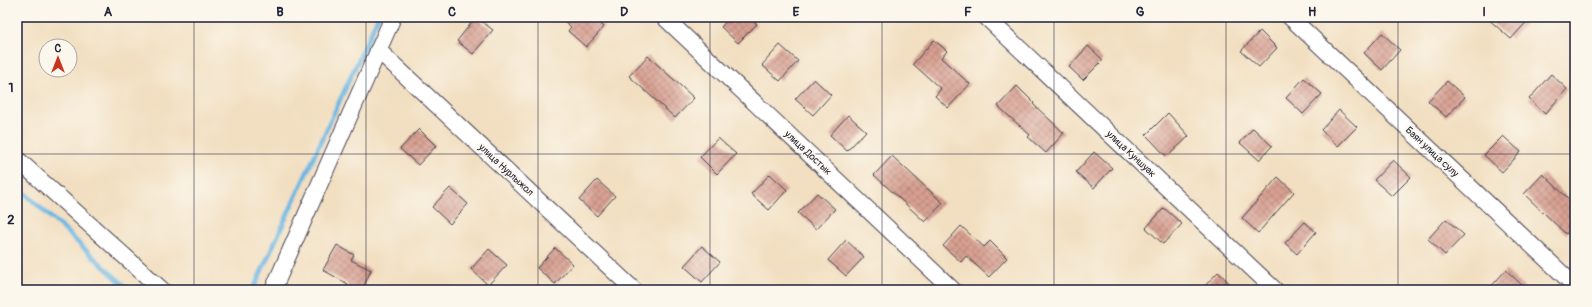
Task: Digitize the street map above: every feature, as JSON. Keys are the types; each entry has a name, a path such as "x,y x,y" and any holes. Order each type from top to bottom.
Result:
{"street":[{"path":"274,290 393,17"},
{"name":"улица Достык","path":"664,17 952,290"},
{"name":"улица Куншуак","path":"986,17 1275,290"},
{"name":"Баян улица сулу","path":"1290,17 1575,286"},
{"name":"улица Нурлыжол","path":"378,50 634,290"},
{"path":"17,159 162,290"}],"building":[{"path":"476,17 493,30 473,54 457,41"},
{"path":"560,17 593,17 604,27 586,47 568,31 571,27"},
{"path":"730,17 749,17 757,24 738,43 721,27"},
{"path":"1486,17 1531,17 1511,39"},
{"path":"1260,31 1277,48 1259,67 1241,51"},
{"path":"1382,33 1400,50 1382,70 1364,53"},
{"path":"934,40 947,51 941,58 970,84 948,108 935,96 941,89 913,64"},
{"path":"780,45 798,61 780,81 762,65"},
{"path":"1088,46 1103,60 1083,80 1069,67"},
{"path":"648,56 694,98 675,118 629,76"},
{"path":"1551,74 1567,89 1545,114 1529,99"},
{"path":"1304,78 1322,94 1303,114 1286,98"},
{"path":"814,79 831,95 813,115 795,99"},
{"path":"1447,81 1465,97 1446,117 1428,101"},
{"path":"1017,86 1034,103 1033,104 1064,133 1046,153 1028,137 1030,135 998,106"},
{"path":"1339,110 1357,127 1338,146 1321,130"},
{"path":"1168,113 1189,136 1167,157 1146,135"},
{"path":"848,115 866,131 847,151 830,135"},
{"path":"1253,128 1272,146 1259,160 1240,143"},
{"path":"419,129 436,146 418,165 400,149"},
{"path":"1503,136 1521,152 1502,172 1484,155"},
{"path":"718,138 736,154 717,174 700,157"},
{"path":"1094,152 1112,168 1094,188 1076,172"},
{"path":"892,156 943,203 925,222 874,175"},
{"path":"1393,160 1411,177 1392,196 1374,180"},
{"path":"770,174 787,190 769,210 751,194"},
{"path":"1543,174 1575,205 1575,224 1566,234 1524,194"},
{"path":"1278,177 1294,192 1258,233 1242,218"},
{"path":"597,180 615,196 597,216 579,200"},
{"path":"450,188 468,204 450,224 432,207"},
{"path":"817,193 835,209 816,229 798,213"},
{"path":"1164,208 1182,224 1163,244 1146,228"},
{"path":"1446,219 1464,235 1445,255 1428,239"},
{"path":"1305,222 1316,232 1297,254 1285,243"},
{"path":"961,226 984,247 990,241 1007,258 989,277 966,256 961,262 943,246"},
{"path":"846,240 864,257 846,276 828,260"},
{"path":"337,245 354,255 351,260 371,270 362,290 346,290 348,284 323,270"},
{"path":"702,246 720,262 702,282 684,266"},
{"path":"555,248 573,264 555,284 537,268"},
{"path":"489,249 507,265 488,285 471,269"},
{"path":"1506,270 1527,290 1488,290"},
{"path":"1218,272 1237,290 1201,290"}],"waterway":[{"path":"253,290 378,17"},
{"path":"17,186 129,290"}]}
